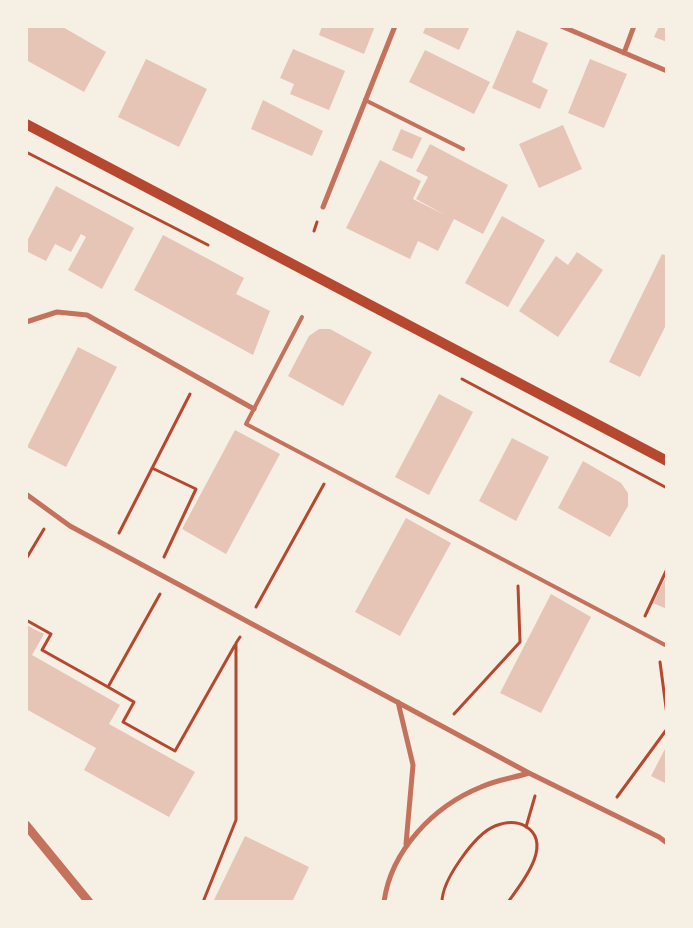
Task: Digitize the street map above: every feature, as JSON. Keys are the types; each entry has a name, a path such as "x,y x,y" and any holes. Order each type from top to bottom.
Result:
{"main road":[{"path":"26,124 667,461"}],"street":[{"path":"324,207 395,26"},
{"path":"561,26 667,71"},
{"path":"624,53 634,26"},
{"path":"26,322 57,312 87,315 254,409"},
{"path":"26,494 70,526 168,580 540,779 659,837 667,843"},
{"path":"398,702 413,765 406,845"},
{"path":"384,902 386,888 406,845 439,810 481,787 529,773"},
{"path":"26,825 89,902"}],"lane":[{"path":"366,100 463,149"},
{"path":"302,318 246,424 667,646"}],"path":[{"path":"26,152 217,250"},
{"path":"458,377 667,488"},
{"path":"112,548 198,378"},
{"path":"152,468 196,489 157,573"},
{"path":"26,620 51,634 42,650 134,702 123,722 175,751 248,623 332,469"},
{"path":"26,559 53,513"},
{"path":"443,726 520,642 518,568"},
{"path":"637,631 667,569"},
{"path":"108,687 168,580"},
{"path":"658,642 667,715"},
{"path":"203,902 236,820 236,643"},
{"path":"606,811 667,729"},
{"path":"526,827 540,779"},
{"path":"442,902 442,894 452,871 476,841 494,826 512,822 526,827 535,838 537,853 525,878 508,902"}],"building":[{"path":"26,26 61,26 106,52 84,92 26,60"},
{"path":"322,26 375,26 364,54 319,35"},
{"path":"426,26 470,26 459,50 423,33"},
{"path":"659,26 667,26 667,42 654,37"},
{"path":"517,30 548,43 532,82 548,90 540,109 492,88"},
{"path":"293,49 345,71 329,110 290,94 294,84 280,78"},
{"path":"425,50 490,82 474,114 409,82"},
{"path":"146,59 207,89 179,147 118,117"},
{"path":"590,59 627,74 604,128 568,113"},
{"path":"263,100 323,131 312,156 251,129"},
{"path":"563,125 582,169 539,188 519,144"},
{"path":"401,129 422,138 412,159 392,150"},
{"path":"430,144 508,185 483,234 454,219 438,251 418,241 410,259 346,228 380,160 421,181 413,199 445,215 416,199 428,177 416,171"},
{"path":"56,186 134,228 102,289 68,270 86,237 81,234 71,252 55,244 46,261 26,251 26,243"},
{"path":"502,216 545,240 508,307 465,283"},
{"path":"163,235 244,278 236,294 270,311 253,355 134,290"},
{"path":"577,252 603,270 558,337 519,311 556,256 568,265"},
{"path":"662,254 667,256 667,323 640,377 609,362"},
{"path":"319,329 330,329 372,352 343,406 288,376 309,336"},
{"path":"78,347 117,367 66,467 27,447"},
{"path":"439,394 473,412 429,495 395,477"},
{"path":"235,430 280,454 226,554 182,529"},
{"path":"512,438 549,457 516,521 479,501"},
{"path":"583,461 621,483 628,493 628,506 610,537 558,508"},
{"path":"406,518 451,543 400,636 355,612"},
{"path":"667,575 667,609 653,603"},
{"path":"551,594 591,617 541,713 500,693"},
{"path":"26,625 44,634 32,655 120,705 109,724 195,772 169,817 84,770 96,748 26,709"},
{"path":"667,745 667,784 651,776"},
{"path":"245,836 309,867 292,902 213,902"}]}
